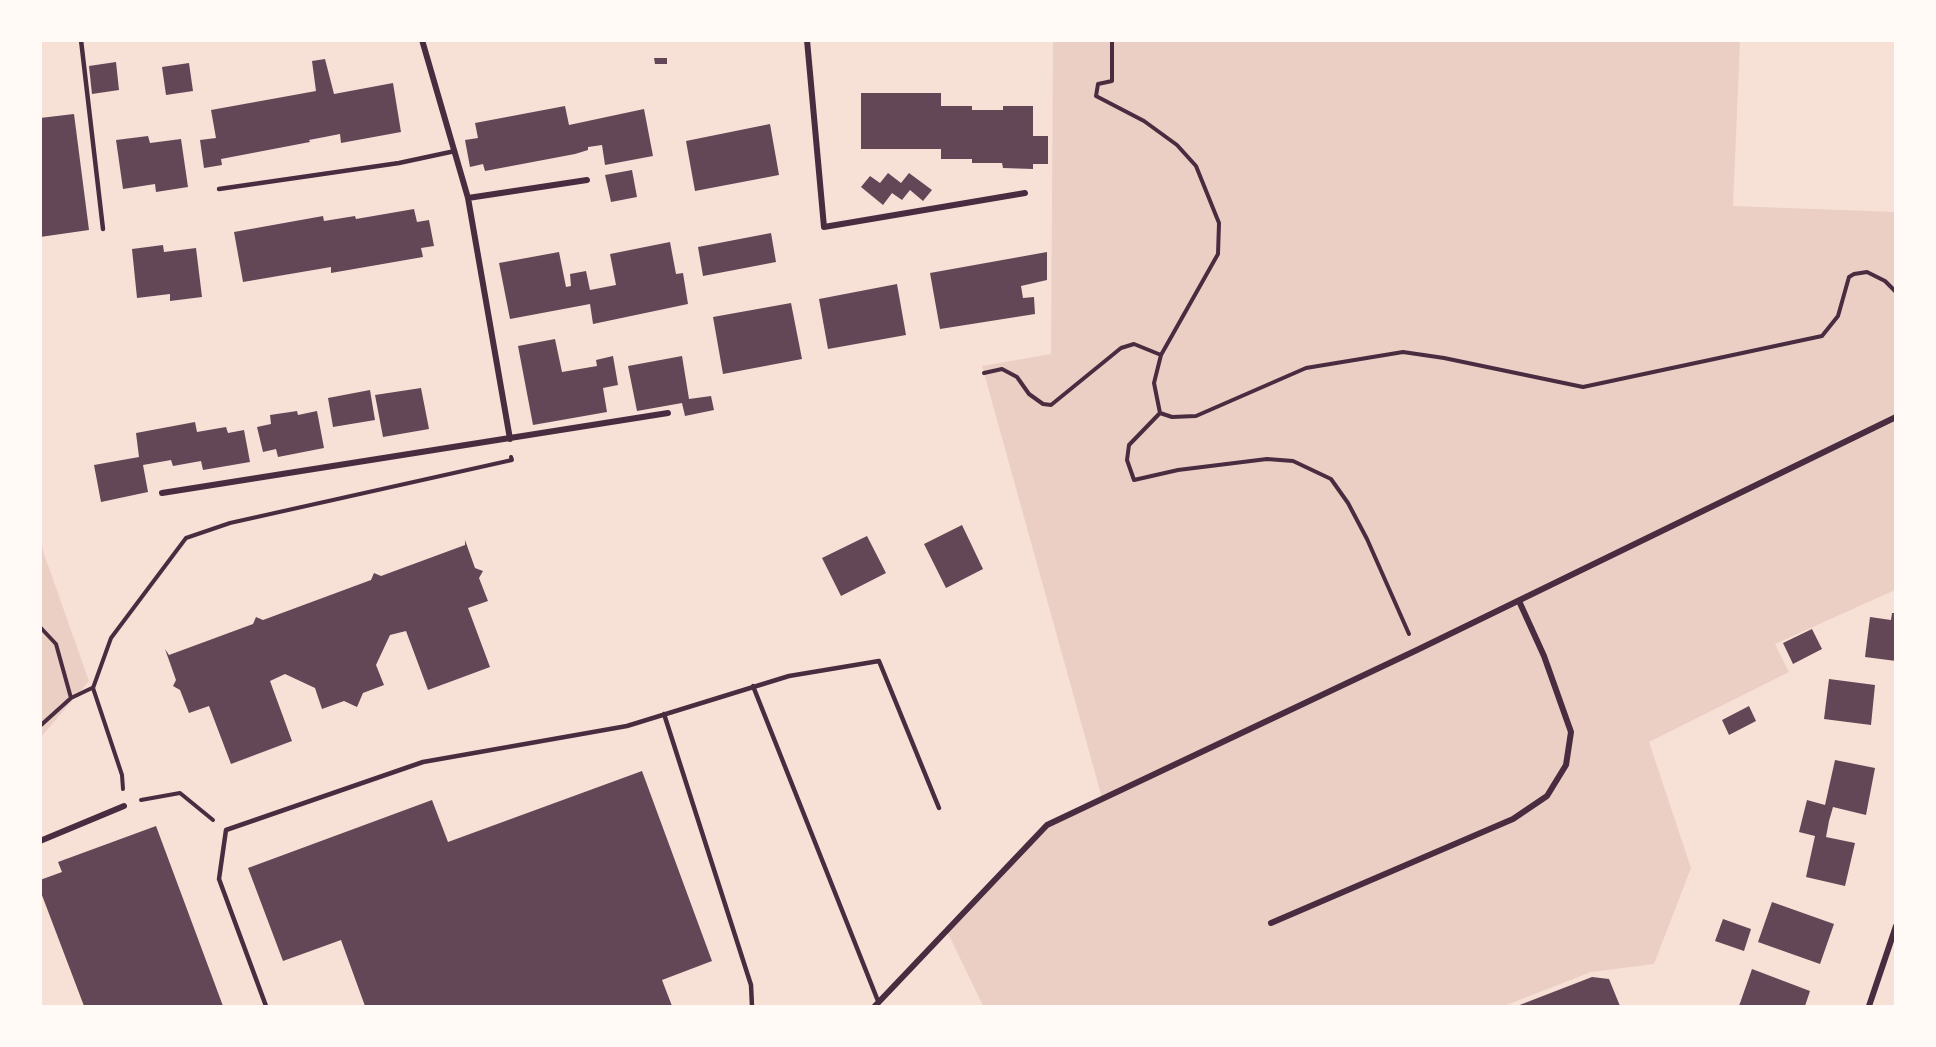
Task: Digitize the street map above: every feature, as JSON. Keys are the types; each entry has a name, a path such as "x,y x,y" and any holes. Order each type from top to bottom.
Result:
{"street":[{"path":"422,40 468,198 510,439"},
{"path":"807,40 824,227 1025,193"},
{"path":"468,198 587,180"},
{"path":"162,493 668,413"},
{"path":"876,1004 1047,825 1519,601 1896,417"},
{"path":"1271,923 1513,819 1546,796 1566,765 1571,732 1544,656 1519,601"},
{"path":"40,841 124,806"},
{"path":"1869,1006 1896,927"}],"lane":[{"path":"81,40 102,229"},
{"path":"219,189 399,163 455,151"},
{"path":"266,1006 219,879 226,830 423,762 627,726 789,676 879,661 939,808"},
{"path":"753,686 876,1004"},
{"path":"664,714 751,985 752,1006"}],"path":[{"path":"1112,40 1112,81 1098,84 1096,96 1144,121 1177,145 1196,166 1219,223 1218,254 1161,355 1154,383 1160,413"},
{"path":"1160,413 1172,417 1196,416 1306,368 1403,352 1444,358 1583,387 1822,336 1838,316 1849,277 1854,274 1867,272 1885,281 1896,292"},
{"path":"984,373 1002,369 1017,377 1029,394 1043,404 1051,405 1121,348 1134,344 1161,355"},
{"path":"1160,413 1130,445 1127,460 1134,480 1178,470 1268,459 1293,461 1315,469 1331,479 1348,503 1367,539 1417,650"},
{"path":"226,830 180,793 150,797 124,806 122,775 93,688 111,638 186,538 230,522 512,460 510,439"},
{"path":"40,627 56,644 71,698"},
{"path":"40,726 71,698 93,688"}],"shaded area":[{"path":"1053,41 1740,41 1733,206 1895,212 1895,590 1775,644 1789,672 1649,742 1691,868 1654,964 1591,972 1504,1006 983,1006 946,929 1047,825 1102,798 982,366 1051,354"},
{"path":"40,535 44,554 89,681 41,737"}],"building":[{"path":"654,58 667,58 667,64 655,64"},
{"path":"325,59 334,94 393,83 401,132 341,143 340,134 221,159 222,165 204,168 200,140 216,138 211,110 316,91 312,61"},
{"path":"116,62 119,90 92,94 89,66"},
{"path":"189,63 193,91 166,95 162,67"},
{"path":"861,93 941,93 941,106 972,106 972,110 1003,110 1003,106 1033,106 1033,136 1048,136 1048,164 1033,164 1033,169 1003,168 1002,163 972,163 972,159 941,159 941,149 861,149"},
{"path":"565,106 569,125 644,109 653,156 605,165 602,145 588,147 588,150 575,154 485,171 483,164 470,167 465,140 478,138 475,123"},
{"path":"74,114 89,230 40,237 40,118"},
{"path":"770,124 779,175 695,191 686,141"},
{"path":"148,136 150,143 181,139 188,187 156,192 155,184 123,189 116,140"},
{"path":"632,170 637,197 611,202 605,175"},
{"path":"888,173 901,183 909,173 932,190 923,201 910,190 902,200 892,193 883,205 861,187 870,176 880,183"},
{"path":"414,209 417,222 429,220 434,246 421,248 423,257 331,273 331,267 243,282 234,232 323,216 324,221 355,216 356,219"},
{"path":"771,233 776,262 703,276 698,247"},
{"path":"670,242 676,274 683,273 688,304 593,324 590,304 510,319 499,263 559,252 566,287 571,286 570,274 586,271 590,290 616,285 610,254"},
{"path":"163,245 164,252 196,248 202,297 170,301 170,294 137,298 132,249"},
{"path":"1047,252 1047,280 1021,286 1023,298 1034,297 1035,314 940,329 930,273"},
{"path":"897,284 906,335 828,349 819,299"},
{"path":"791,303 802,359 723,374 713,317"},
{"path":"555,339 562,372 597,366 596,360 613,356 618,385 603,388 607,412 533,425 518,346"},
{"path":"682,356 689,399 711,396 714,410 685,416 682,403 637,411 628,366"},
{"path":"421,388 429,429 383,437 375,395"},
{"path":"370,390 375,420 333,427 328,398"},
{"path":"297,411 298,415 317,411 324,448 278,457 276,449 263,452 257,427 271,424 270,415"},
{"path":"195,422 197,432 226,427 228,433 244,430 250,462 203,470 201,461 173,466 171,460 143,465 148,492 101,502 94,465 139,457 136,433"},
{"path":"962,525 983,569 946,588 924,544"},
{"path":"867,536 886,573 841,596 822,558"},
{"path":"465,540 475,568 483,571 479,578 488,601 468,608 490,667 428,690 406,631 390,635 376,665 384,685 363,693 357,707 344,701 322,709 315,688 285,674 270,681 292,741 231,764 209,706 189,713 180,690 173,686 176,680 165,649 169,655 253,624 256,617 263,620 371,580 374,573 381,576 465,545"},
{"path":"1892,613 1896,613 1896,661 1865,657 1870,617 1891,620"},
{"path":"1812,629 1822,649 1793,664 1783,643"},
{"path":"1829,679 1875,685 1871,725 1824,719"},
{"path":"1749,706 1756,721 1729,735 1722,720"},
{"path":"1835,760 1875,768 1866,815 1833,807 1829,821 1826,837 1855,843 1845,886 1806,877 1815,836 1799,832 1807,800 1825,805"},
{"path":"642,771 712,961 662,980 672,1006 365,1006 341,940 283,961 248,868 432,800 448,842"},
{"path":"156,826 223,1006 84,1006 40,890 40,880 62,872 58,862"},
{"path":"1772,902 1834,924 1820,964 1758,942"},
{"path":"1723,919 1751,929 1744,951 1715,941"},
{"path":"1752,969 1810,991 1805,1006 1739,1006"},
{"path":"1592,977 1609,979 1620,1006 1517,1006"}]}
